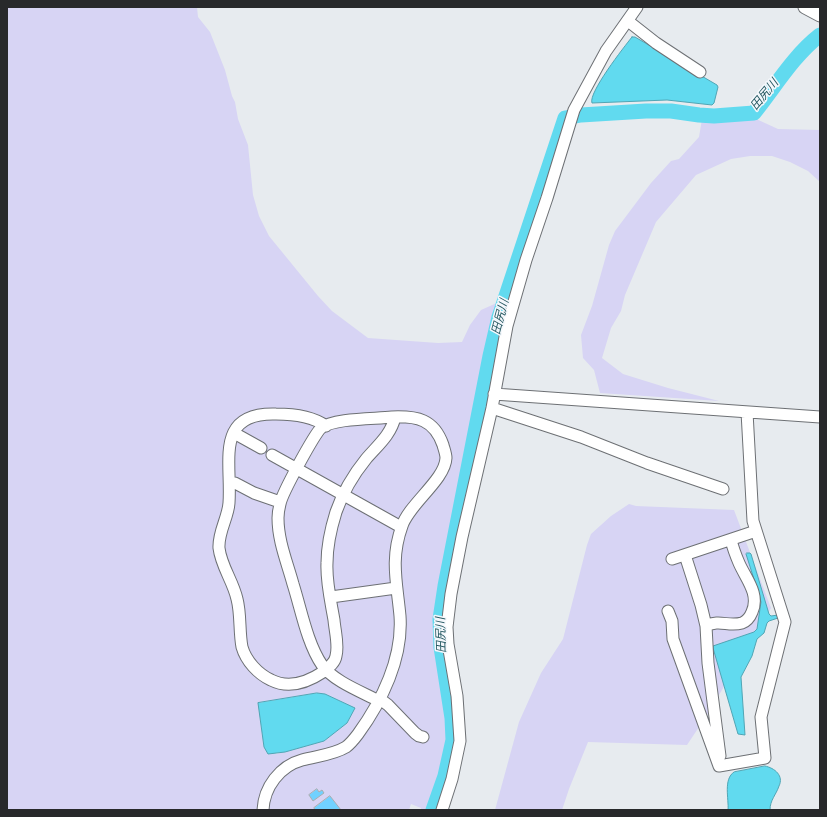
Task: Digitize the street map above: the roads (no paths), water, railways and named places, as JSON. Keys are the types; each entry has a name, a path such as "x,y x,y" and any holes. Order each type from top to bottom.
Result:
{"main road":[{"path":"804,7 820,15"}],"street":[{"path":"442,810 452,780 460,741 457,696 448,644 447,627 449,609 462,537 492,408 507,326 526,260 574,110 606,51 637,7"},
{"path":"628,21 700,72"},
{"path":"494,394 820,417"},
{"path":"492,408 574,435 647,463 723,489"},
{"path":"721,766 764,758 761,717 785,622 753,521 746,412"},
{"path":"326,426 312,418 271,414 254,415 246,419 238,426 229,447 229,506 220,534 219,549 221,558 237,599 240,639 244,654 250,663 267,678 284,684 306,682 326,670 336,659 337,651 326,563 331,531 342,494 356,472 392,427 395,417"},
{"path":"263,810 265,796 270,785 282,771 293,763 327,754 346,747 357,735 380,700 391,673 400,637 400,618 394,562 401,527 413,508 433,484 443,469 446,459 440,439 434,428 426,421 407,417 395,417 330,423 321,429 313,440 280,502 278,517 283,553 313,648 322,666 346,684 380,700 388,705 418,736 423,737"},
{"path":"234,433 261,448"},
{"path":"272,455 401,527"},
{"path":"230,484 235,484 254,493 280,502"},
{"path":"672,559 756,531"},
{"path":"706,626 717,622 737,624 747,621 754,606 753,591 739,562 731,540"},
{"path":"685,555 706,626 708,664 721,766"},
{"path":"331,597 396,588"},
{"path":"668,611 672,621 673,639 719,766 721,766"}],"water":[{"path":"632,37 635,37 717,85 718,87 714,103 712,105 667,100 592,103 595,90 601,80"},
{"path":"746,554 751,554 769,614 771,616 778,615 778,618 767,623 764,633 757,639 752,656 741,677 745,735 738,734 713,646 754,632 757,629 761,602"},
{"path":"317,693 325,694 355,708 347,723 324,741 285,752 268,754 264,747 258,703"},
{"path":"765,766 778,773 780,779 770,810 728,810 727,790 731,775 734,772"}],"waterway":[{"name":"田尻川","path":"433,810 445,776 453,740 452,718 441,647 440,619 445,586 499,317 565,118 581,115 646,111 671,111 714,116 754,113 801,52 820,35"}]}
